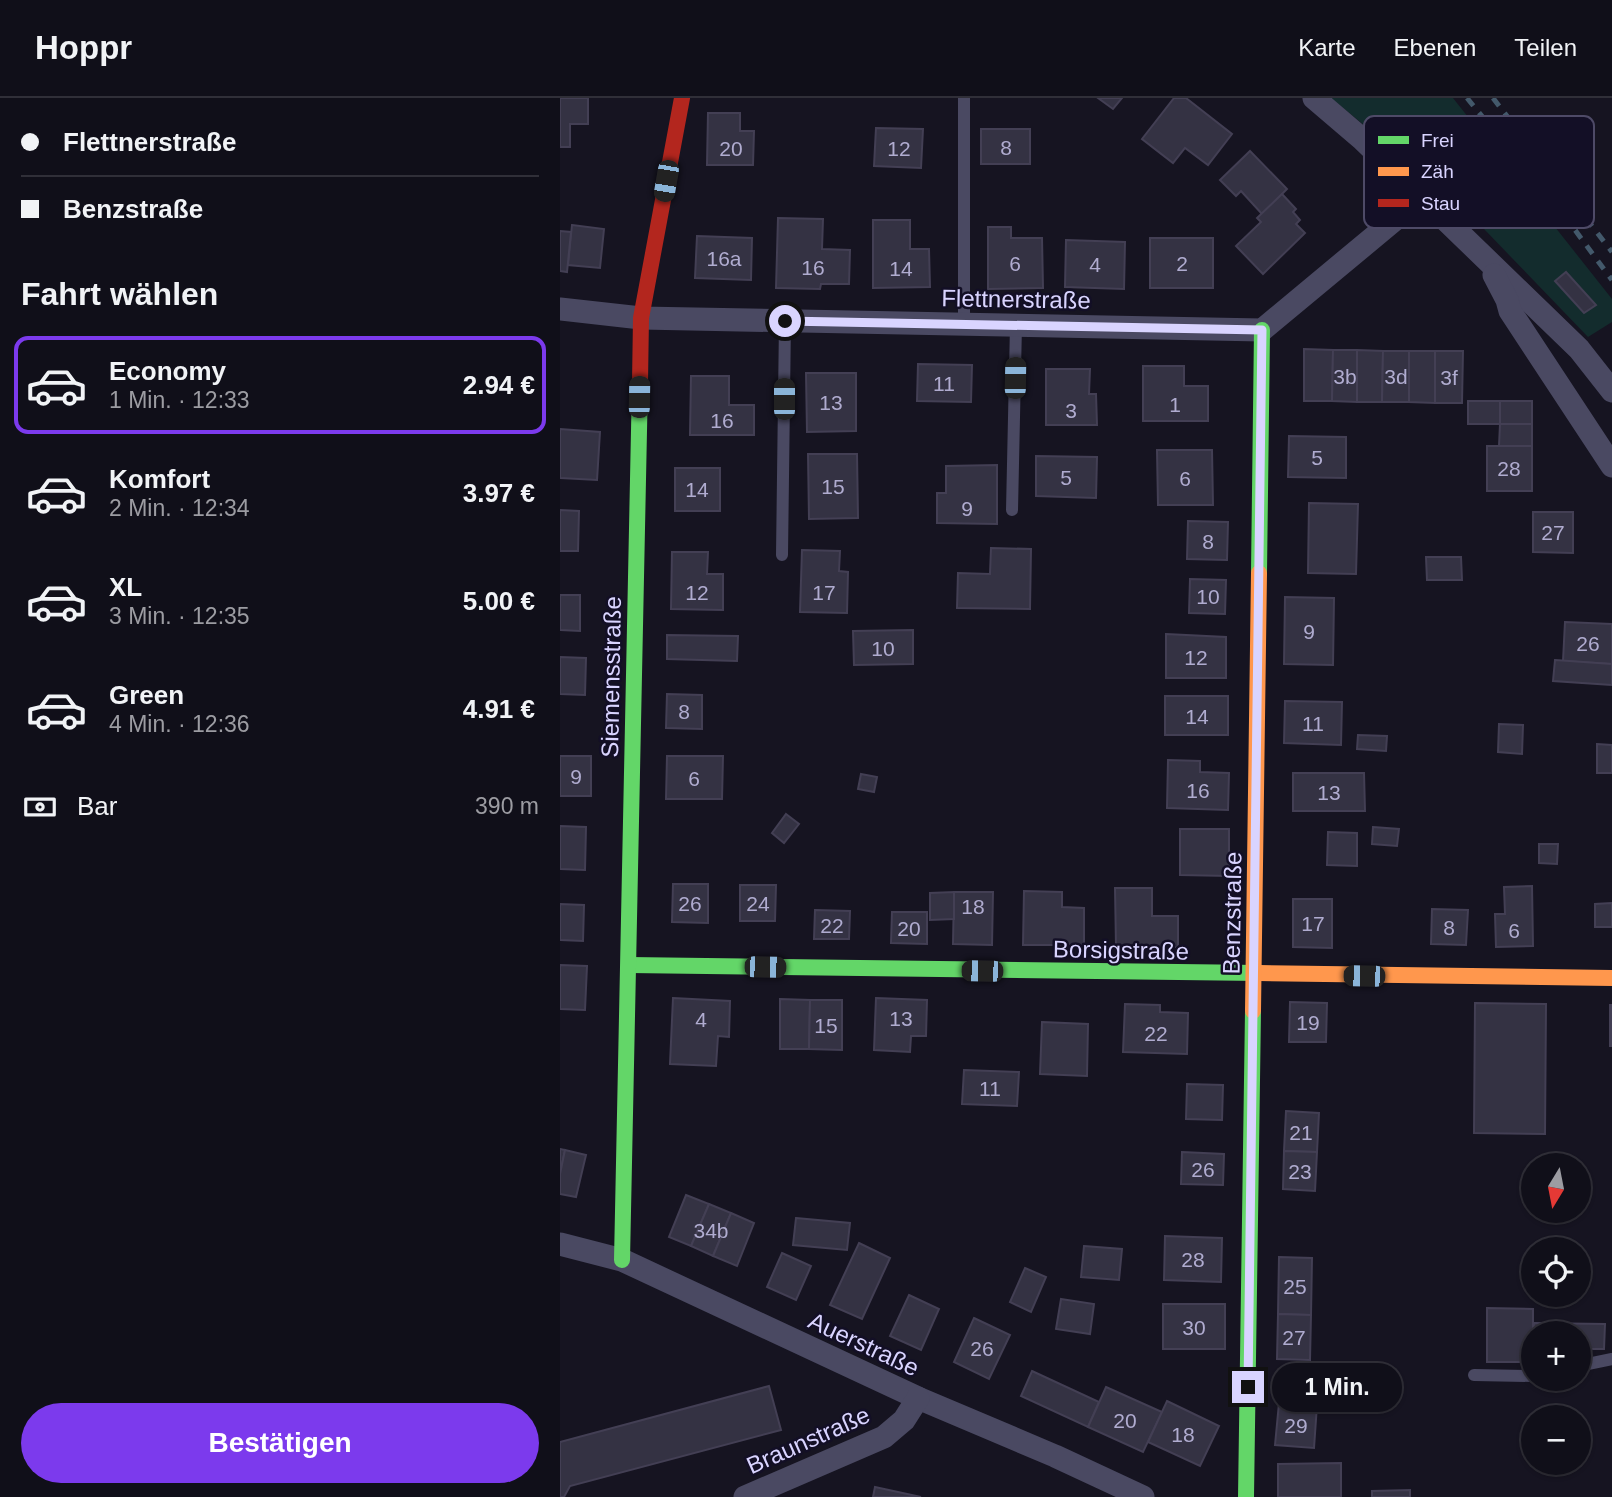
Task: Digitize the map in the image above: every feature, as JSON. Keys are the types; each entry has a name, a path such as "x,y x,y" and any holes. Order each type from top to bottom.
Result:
{"street":[{"name":"Siemensstraße","path":"622,1260 641,318 682,98"},
{"path":"1314,98 1364,141"},
{"path":"1262,330 1385,228"},
{"path":"1453,228 1579,349 1612,391"},
{"path":"1486,260 1510,311 1612,466"},
{"name":"Flettnerstraße","path":"560,309 641,318 1262,330"},
{"name":"Benzstraße","path":"1246,1497 1262,330"},
{"name":"Borsigstraße","path":"628,965 1612,978"},
{"name":"Auerstraße","path":"560,1244 622,1260 918,1398 1055,1455 1143,1497"},
{"name":"Braunstraße","path":"745,1497 884,1437 904,1420 918,1398"}],"lane":[{"path":"964,99 964,324"},
{"path":"782,555 785,321"},
{"path":"1012,510 1016,325"},
{"path":"1591,1363 1612,1359"},
{"path":"1474,1375 1521,1376"}],"green space":[{"path":"1331,98 1453,98 1467,116 1364,116 1364,125"},
{"path":"1483,228 1556,228 1612,299 1612,322 1588,337"}],"building":[{"path":"560,98 588,98 588,124 570,124 570,147 560,147"},
{"path":"1098,98 1122,98 1113,109"},
{"path":"1174,98 1186,98 1232,134 1208,165 1185,148 1173,163 1142,139"},
{"path":"708,113 740,113 740,131 754,131 753,165 707,165"},
{"path":"876,128 923,129 921,168 874,166"},
{"path":"981,129 1030,129 1030,164 981,164"},
{"path":"1250,151 1287,189 1262,214 1241,191 1236,196 1220,180"},
{"path":"1282,194 1296,209 1293,212 1300,220 1296,224 1305,233 1263,274 1236,246 1261,222 1257,218"},
{"path":"778,218 823,219 822,249 850,250 849,284 821,284 820,289 776,288"},
{"path":"873,220 910,220 910,249 929,249 930,287 873,288"},
{"path":"572,225 604,229 600,268 568,265"},
{"path":"988,227 1011,227 1011,238 1042,238 1043,288 988,289"},
{"path":"560,231 571,232 567,272 560,271"},
{"path":"697,236 752,238 751,280 695,278"},
{"path":"1150,238 1213,238 1213,288 1150,288"},
{"path":"1066,240 1125,242 1124,289 1065,287"},
{"path":"1566,272 1596,305 1584,313 1555,281"},
{"path":"1304,349 1333,350 1332,401 1304,401"},
{"path":"1333,350 1357,350 1357,402 1332,401"},
{"path":"1357,350 1383,351 1382,402 1357,402"},
{"path":"1383,351 1409,351 1409,402 1382,402"},
{"path":"1409,351 1435,351 1435,403 1409,402"},
{"path":"1435,351 1463,351 1462,403 1435,403"},
{"path":"918,364 972,365 971,402 917,401"},
{"path":"1143,366 1184,366 1184,386 1208,386 1208,421 1143,421"},
{"path":"1046,369 1090,369 1089,394 1096,394 1097,425 1046,425"},
{"path":"806,373 856,373 856,431 807,432"},
{"path":"691,376 729,376 729,405 754,405 754,435 690,435"},
{"path":"1468,401 1500,401 1500,424 1468,424"},
{"path":"1500,401 1532,401 1532,424 1500,424"},
{"path":"1500,424 1532,424 1532,446 1499,446"},
{"path":"560,429 600,432 597,480 560,478"},
{"path":"1289,436 1346,437 1346,478 1288,477"},
{"path":"1487,446 1532,446 1532,491 1487,491"},
{"path":"1157,450 1212,450 1213,505 1158,505"},
{"path":"808,454 857,454 858,518 809,519"},
{"path":"1036,456 1097,457 1096,498 1036,496"},
{"path":"997,465 997,524 937,523 937,493 946,493 946,466"},
{"path":"675,468 720,468 720,511 675,511"},
{"path":"1309,503 1358,504 1356,574 1308,573"},
{"path":"560,510 579,511 578,551 560,551"},
{"path":"1533,512 1573,512 1573,553 1533,552"},
{"path":"1188,521 1228,522 1227,560 1187,559"},
{"path":"991,548 1031,549 1030,609 957,608 958,573 990,574"},
{"path":"802,550 840,551 839,571 848,572 847,613 800,612"},
{"path":"672,552 708,552 707,574 723,574 723,610 671,609"},
{"path":"1426,557 1461,557 1462,580 1427,580"},
{"path":"1190,579 1226,580 1225,614 1189,613"},
{"path":"560,595 580,595 580,631 560,630"},
{"path":"1285,597 1334,598 1333,665 1284,664"},
{"path":"1565,622 1612,624 1612,664 1563,661"},
{"path":"913,630 913,664 854,665 853,631"},
{"path":"1166,634 1226,637 1226,678 1166,678"},
{"path":"667,635 738,636 737,661 667,659"},
{"path":"560,657 586,658 585,695 560,694"},
{"path":"1555,660 1612,664 1612,685 1553,681"},
{"path":"667,694 702,695 702,729 666,728"},
{"path":"1165,696 1228,696 1228,735 1165,735"},
{"path":"1285,701 1342,702 1341,745 1284,743"},
{"path":"1499,724 1523,725 1522,754 1498,752"},
{"path":"1358,735 1387,736 1386,751 1357,749"},
{"path":"1597,744 1612,745 1612,773 1597,773"},
{"path":"560,756 591,756 591,796 560,796"},
{"path":"667,756 723,756 722,799 666,799"},
{"path":"1168,760 1200,761 1200,772 1229,773 1228,810 1167,808"},
{"path":"1293,773 1364,773 1365,811 1293,811"},
{"path":"861,774 877,777 874,792 858,789"},
{"path":"786,814 799,824 784,843 772,833"},
{"path":"560,826 586,827 585,870 560,869"},
{"path":"1373,827 1399,829 1397,846 1372,844"},
{"path":"1180,829 1229,829 1229,876 1180,875"},
{"path":"1328,832 1357,833 1357,866 1327,865"},
{"path":"1539,844 1558,844 1557,864 1539,863"},
{"path":"673,884 708,884 708,923 672,922"},
{"path":"740,885 776,885 775,921 740,921"},
{"path":"1532,886 1533,946 1496,947 1495,914 1505,914 1504,887"},
{"path":"1115,888 1152,888 1152,916 1178,916 1178,947 1116,947"},
{"path":"1024,891 1062,892 1062,907 1084,908 1084,945 1023,945"},
{"path":"954,892 993,892 992,945 953,944"},
{"path":"954,892 954,919 930,920 930,893"},
{"path":"1293,899 1332,899 1332,948 1293,947"},
{"path":"1612,903 1612,927 1595,927 1595,904"},
{"path":"560,904 584,905 583,941 560,940"},
{"path":"1432,909 1468,910 1466,945 1431,944"},
{"path":"815,910 850,911 849,939 814,939"},
{"path":"892,912 927,912 927,944 891,943"},
{"path":"560,965 587,966 585,1010 560,1009"},
{"path":"673,998 730,1001 729,1037 718,1036 716,1066 670,1064"},
{"path":"876,998 927,1000 926,1036 911,1036 910,1052 874,1050"},
{"path":"780,999 810,1000 809,1049 780,1049"},
{"path":"810,1000 842,1000 842,1050 809,1049"},
{"path":"1290,1002 1327,1003 1326,1042 1289,1042"},
{"path":"1475,1003 1546,1004 1545,1134 1474,1133"},
{"path":"1125,1004 1160,1005 1160,1012 1188,1013 1187,1054 1123,1052"},
{"path":"1612,1005 1612,1046 1610,1046"},
{"path":"1042,1022 1088,1024 1087,1076 1040,1074"},
{"path":"964,1070 1019,1072 1017,1106 962,1104"},
{"path":"1187,1084 1223,1085 1222,1120 1186,1119"},
{"path":"1286,1111 1319,1113 1317,1152 1284,1151"},
{"path":"560,1149 565,1150 560,1174"},
{"path":"565,1150 586,1155 576,1197 560,1194 560,1174"},
{"path":"1284,1151 1317,1152 1315,1191 1283,1189"},
{"path":"1182,1152 1224,1154 1223,1185 1181,1184"},
{"path":"686,1195 709,1204 691,1246 669,1237"},
{"path":"709,1204 731,1213 713,1256 691,1246"},
{"path":"731,1213 754,1223 737,1266 713,1256"},
{"path":"796,1218 850,1223 847,1250 793,1245"},
{"path":"1165,1236 1222,1238 1221,1282 1164,1280"},
{"path":"859,1243 890,1258 862,1319 830,1305"},
{"path":"1084,1246 1122,1249 1119,1280 1081,1277"},
{"path":"782,1253 811,1266 796,1300 767,1287"},
{"path":"1279,1257 1312,1258 1311,1315 1278,1314"},
{"path":"1025,1268 1046,1277 1031,1312 1010,1302"},
{"path":"909,1295 939,1309 921,1350 890,1336"},
{"path":"1061,1299 1094,1304 1090,1334 1056,1329"},
{"path":"1163,1304 1225,1304 1225,1349 1163,1349"},
{"path":"1487,1308 1533,1309 1533,1321 1521,1321 1521,1362 1487,1362"},
{"path":"1278,1314 1311,1315 1310,1360 1277,1359"},
{"path":"974,1318 1010,1335 989,1379 954,1362"},
{"path":"1591,1324 1605,1324 1604,1349 1591,1349"},
{"path":"1032,1371 1099,1402 1088,1427 1021,1396"},
{"path":"769,1386 781,1430 570,1486 564,1497 560,1497 560,1442"},
{"path":"1106,1387 1162,1412 1143,1452 1088,1427"},
{"path":"1167,1401 1219,1426 1200,1466 1148,1442"},
{"path":"1279,1403 1317,1405 1314,1448 1275,1445"},
{"path":"1341,1463 1341,1497 1278,1497 1278,1464"},
{"path":"875,1487 921,1497 873,1497"},
{"path":"1410,1490 1410,1497 1372,1497 1372,1491"}],"railway":[{"path":"1467,98 1482,116"},
{"path":"1493,98 1507,116"},
{"path":"1573,228 1612,280"},
{"path":"1593,228 1612,252"}],"traffic: fast":[{"path":"1259,573 1262,330"},
{"path":"622,1260 640,382"},
{"path":"629,965 1259,973"},
{"path":"1246,1497 1253,1011"}],"traffic: slow":[{"path":"1253,1011 1259,573"},
{"path":"1259,973 1612,978"}],"traffic: jam":[{"path":"640,382 641,318 682,98"}],"route":[{"path":"785,321 1262,330 1248,1387"}]}
